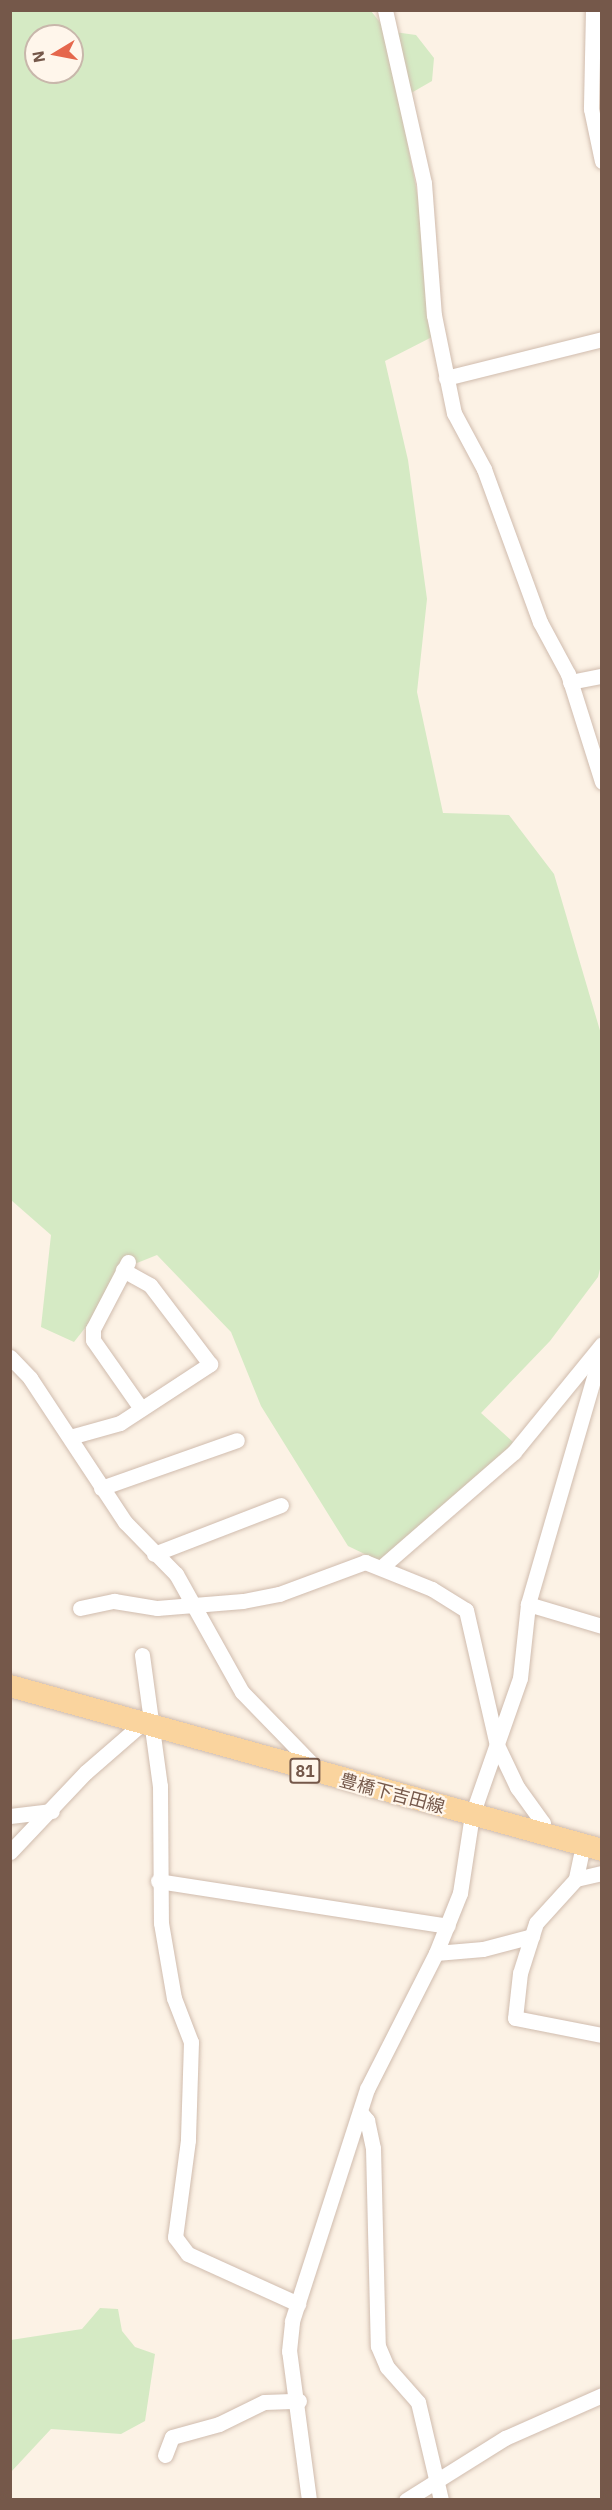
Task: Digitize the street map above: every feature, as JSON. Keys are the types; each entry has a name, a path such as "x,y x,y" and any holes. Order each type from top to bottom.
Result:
{"main road":[{"name":"豊橋下吉田線","path":"10,1686 146,1728 592,1848"}],"street":[{"path":"385,10 424,183 434,315 454,413 493,489 540,622 570,682 602,782"},
{"path":"593,10 591,109 602,161"},
{"path":"446,378 602,339"},
{"path":"570,682 602,676"},
{"path":"69,1437 120,1423 140,1407 210,1364 150,1285 126,1265 93,1329 93,1340 140,1407"},
{"path":"384,1565 514,1452 602,1344"},
{"path":"309,2499 299,2401 288,2351 297,2304 360,2112 378,2066 436,1953 460,1893 472,1815 520,1678 528,1604 602,1350"},
{"path":"10,1357 69,1437 101,1488 154,1554 176,1574 195,1606 222,1665 252,1705 310,1762 310,1773"},
{"path":"101,1488 237,1440"},
{"path":"154,1554 281,1505"},
{"path":"80,1608 114,1601 195,1606 279,1594 365,1562 384,1565 466,1610 497,1745 517,1787 543,1823 544,1834"},
{"path":"528,1604 602,1626"},
{"path":"142,1655 146,1728 160,1796 158,1881 174,1998 191,2042 188,2140 175,2237 188,2254 297,2304"},
{"path":"10,1852 51,1810 146,1728"},
{"path":"10,1816 51,1810"},
{"path":"592,1848 576,1879 536,1923 520,1973 515,2018 602,2035"},
{"path":"576,1879 602,1873"},
{"path":"158,1881 448,1926"},
{"path":"436,1953 483,1949 532,1936"},
{"path":"360,2112 367,2120 373,2148 378,2346 387,2367 418,2402 441,2499"},
{"path":"406,2499 505,2438 602,2395"},
{"path":"165,2455 172,2437 219,2424 264,2402 299,2401"}],"green space":[{"path":"11,11 371,11 387,31 416,35 434,58 432,81 399,100 420,208 432,337 385,361 408,460 427,599 417,692 443,813 509,815 554,874 601,1034 602,1261 598,1277 550,1341 481,1413 514,1443 379,1561 348,1546 261,1406 231,1332 157,1255 122,1269 107,1300 74,1342 41,1327 51,1235 11,1200"},
{"path":"100,2308 118,2309 122,2331 135,2347 155,2354 145,2421 121,2434 51,2429 11,2472 11,2340 82,2329"}]}
